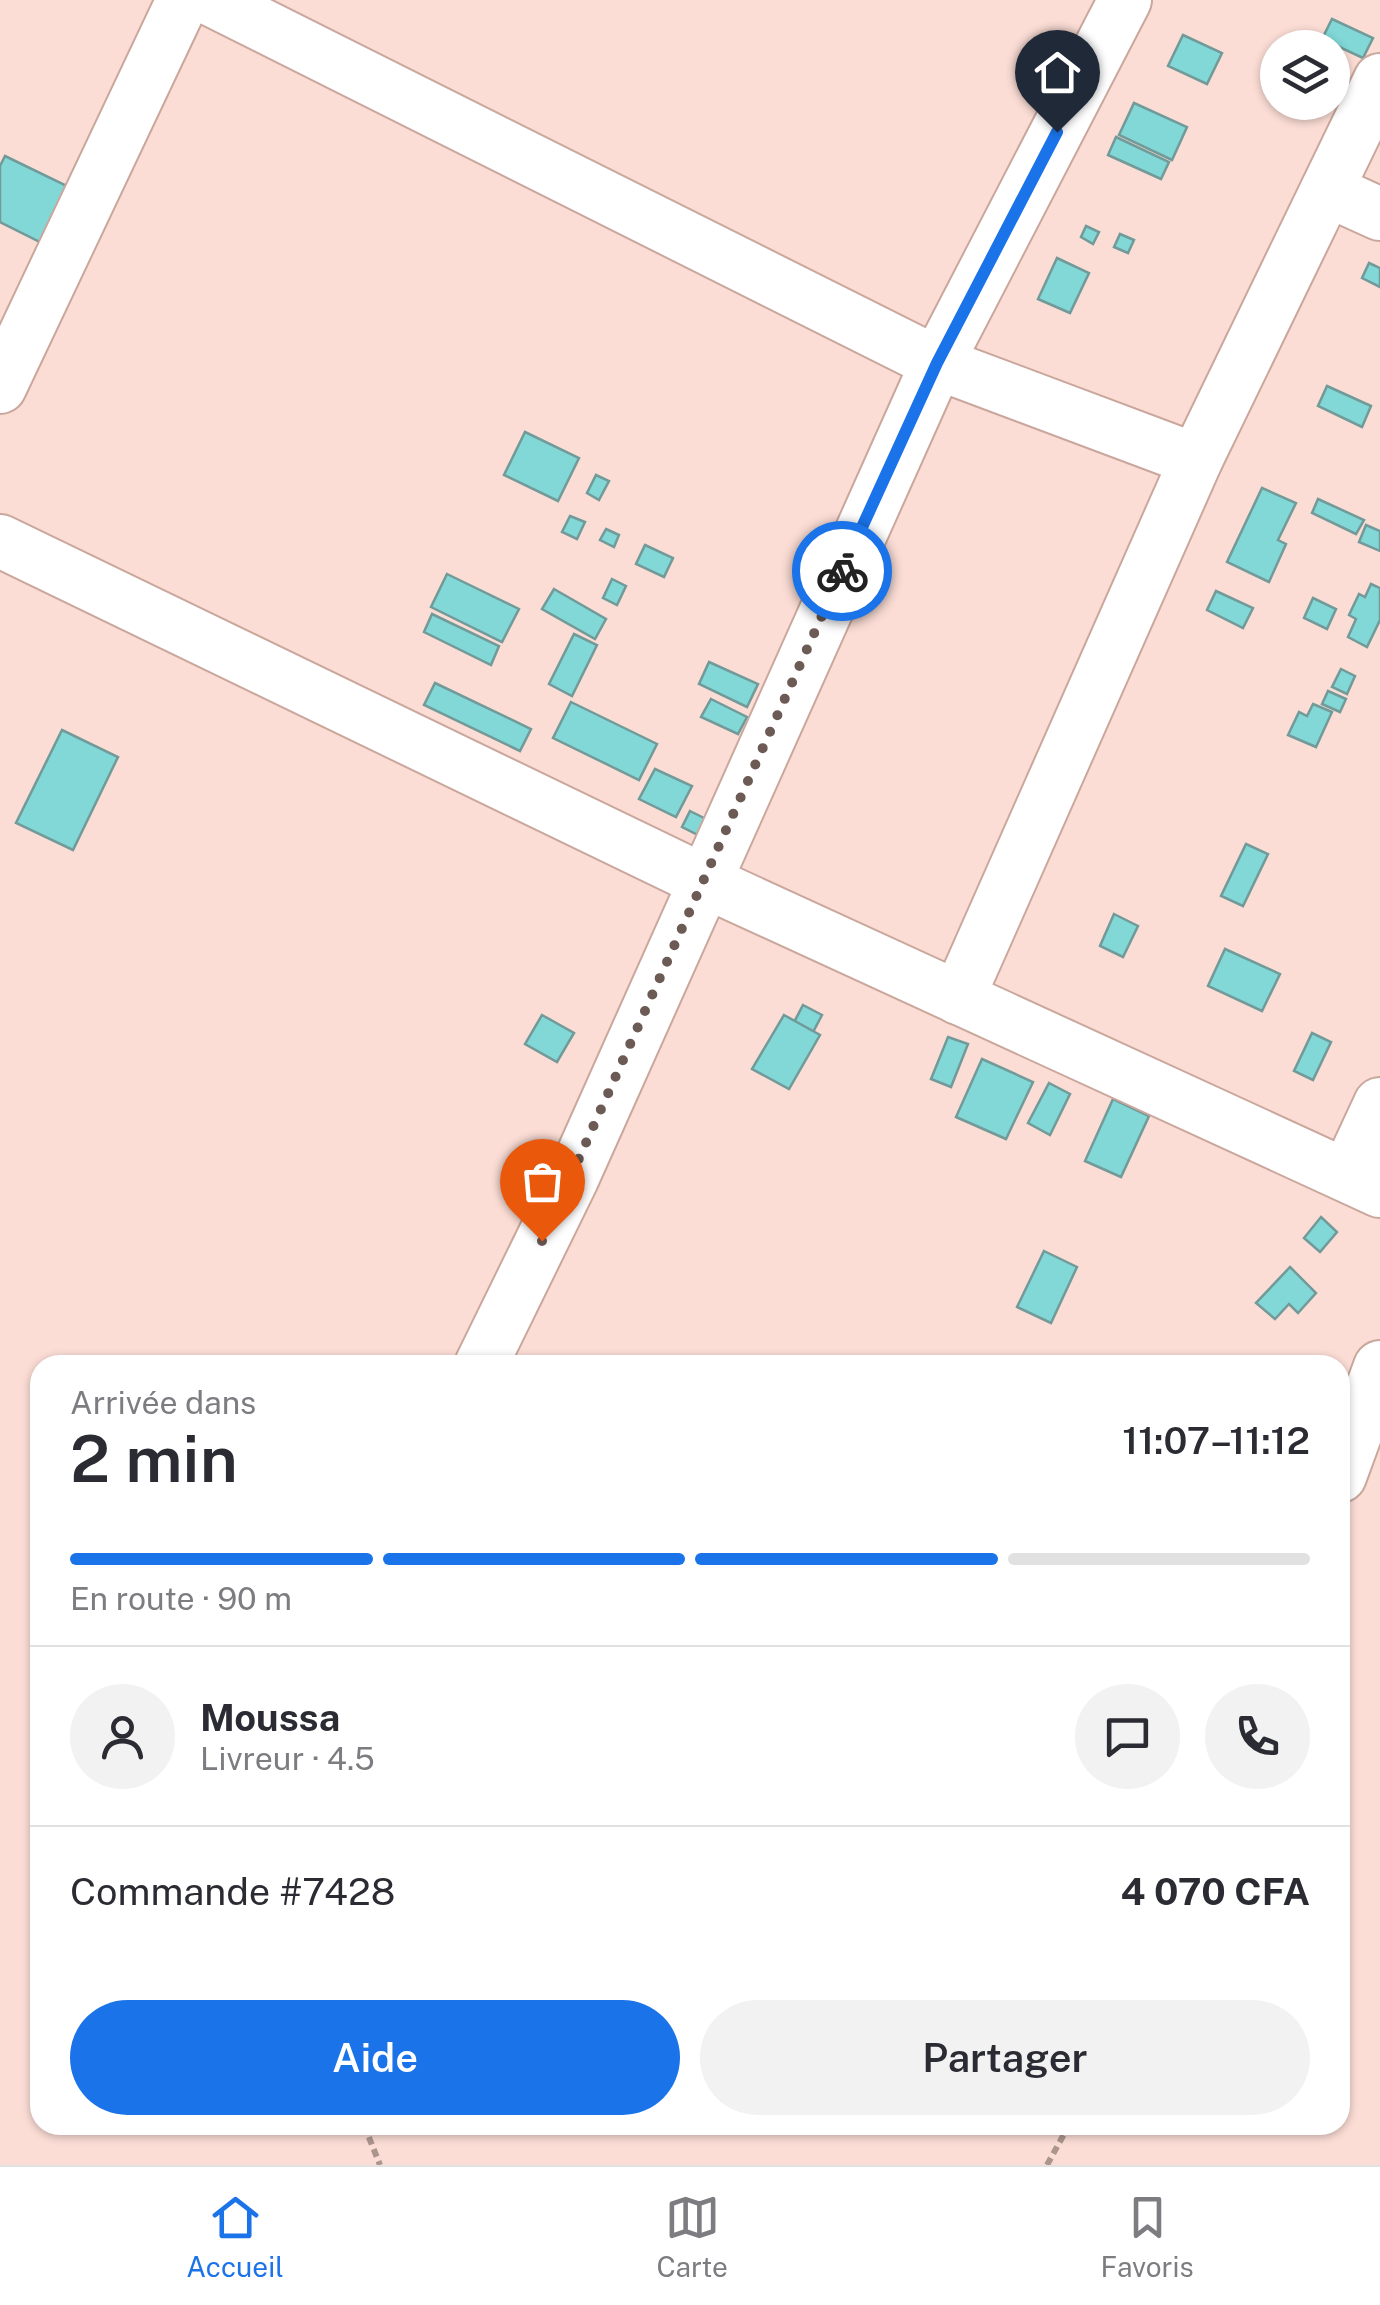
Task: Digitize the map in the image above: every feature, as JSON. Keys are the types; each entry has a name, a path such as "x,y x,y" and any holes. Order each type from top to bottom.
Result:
{"street":[{"path":"0,387 182,0"},
{"path":"212,0 937,363 1196,460"},
{"path":"485,1355 572,1179 702,880 937,363 1125,0"},
{"path":"958,998 1196,460 1380,80"},
{"path":"1328,190 1380,214"},
{"path":"0,541 702,880 1363,1183 1380,1104"},
{"path":"1350,1449 1380,1367"}],"path":[{"path":"368,2135 380,2165"},
{"path":"1047,2165 1064,2135"}],"building":[{"path":"1332,19 1373,38 1363,58 1350,52 1350,30 1326,30"},
{"path":"1183,35 1222,53 1207,84 1168,66"},
{"path":"1134,103 1187,127 1172,160 1119,135"},
{"path":"1116,137 1169,162 1161,179 1108,155"},
{"path":"5,156 67,186 40,242 0,222 0,166"},
{"path":"1086,226 1099,232 1093,244 1081,237"},
{"path":"1120,234 1134,240 1128,253 1114,247"},
{"path":"1057,258 1089,273 1070,313 1038,299"},
{"path":"1369,263 1380,268 1380,287 1362,278"},
{"path":"1327,386 1371,406 1362,427 1318,406"},
{"path":"525,432 579,458 558,501 504,475"},
{"path":"596,475 609,481 599,500 587,493"},
{"path":"1262,488 1296,503 1278,540 1286,544 1269,582 1227,562"},
{"path":"1318,499 1364,520 1356,534 1312,513"},
{"path":"570,516 585,522 577,539 562,532"},
{"path":"1366,525 1380,531 1380,551 1359,542"},
{"path":"606,529 619,535 614,547 600,540"},
{"path":"645,545 673,558 664,577 636,564"},
{"path":"447,574 519,609 502,642 431,607"},
{"path":"612,579 626,586 617,605 603,598"},
{"path":"1371,584 1380,588 1380,620 1367,647 1348,637 1356,619 1349,615 1359,594 1365,597"},
{"path":"554,589 606,619 595,639 542,609"},
{"path":"1216,591 1253,608 1243,628 1207,610"},
{"path":"1313,598 1336,609 1327,629 1304,618"},
{"path":"432,614 499,646 491,665 424,632"},
{"path":"574,634 597,645 572,696 549,684"},
{"path":"709,662 758,684 747,707 699,684"},
{"path":"1341,669 1355,676 1347,694 1332,687"},
{"path":"435,683 531,729 520,751 424,705"},
{"path":"1328,691 1346,699 1340,712 1322,704"},
{"path":"711,699 747,717 738,734 701,717"},
{"path":"571,702 657,744 639,780 553,738"},
{"path":"1313,704 1332,712 1316,747 1288,735 1299,712 1307,716"},
{"path":"62,730 118,757 73,850 16,823"},
{"path":"655,769 692,786 676,817 639,799"},
{"path":"690,811 706,819 698,835 682,827"},
{"path":"1246,844 1268,854 1243,906 1221,896"},
{"path":"1114,914 1138,926 1123,957 1100,946"},
{"path":"1225,949 1280,974 1262,1011 1208,986"},
{"path":"803,1005 822,1015 811,1036 792,1026"},
{"path":"542,1015 574,1033 557,1062 525,1044"},
{"path":"784,1015 820,1035 789,1089 752,1069"},
{"path":"1312,1033 1331,1042 1313,1080 1294,1071"},
{"path":"948,1037 968,1044 951,1087 931,1079"},
{"path":"982,1059 1033,1082 1006,1139 956,1117"},
{"path":"1049,1083 1070,1094 1050,1135 1028,1123"},
{"path":"1113,1099 1149,1116 1121,1177 1085,1161"},
{"path":"1321,1217 1337,1232 1320,1252 1304,1238"},
{"path":"1044,1251 1077,1267 1051,1323 1017,1307"},
{"path":"1290,1267 1316,1293 1298,1313 1289,1304 1275,1319 1256,1303"}],"way so far":[{"path":"542,1241 842,571"}],"route":[{"path":"842,571 937,363 1057,132"}]}
